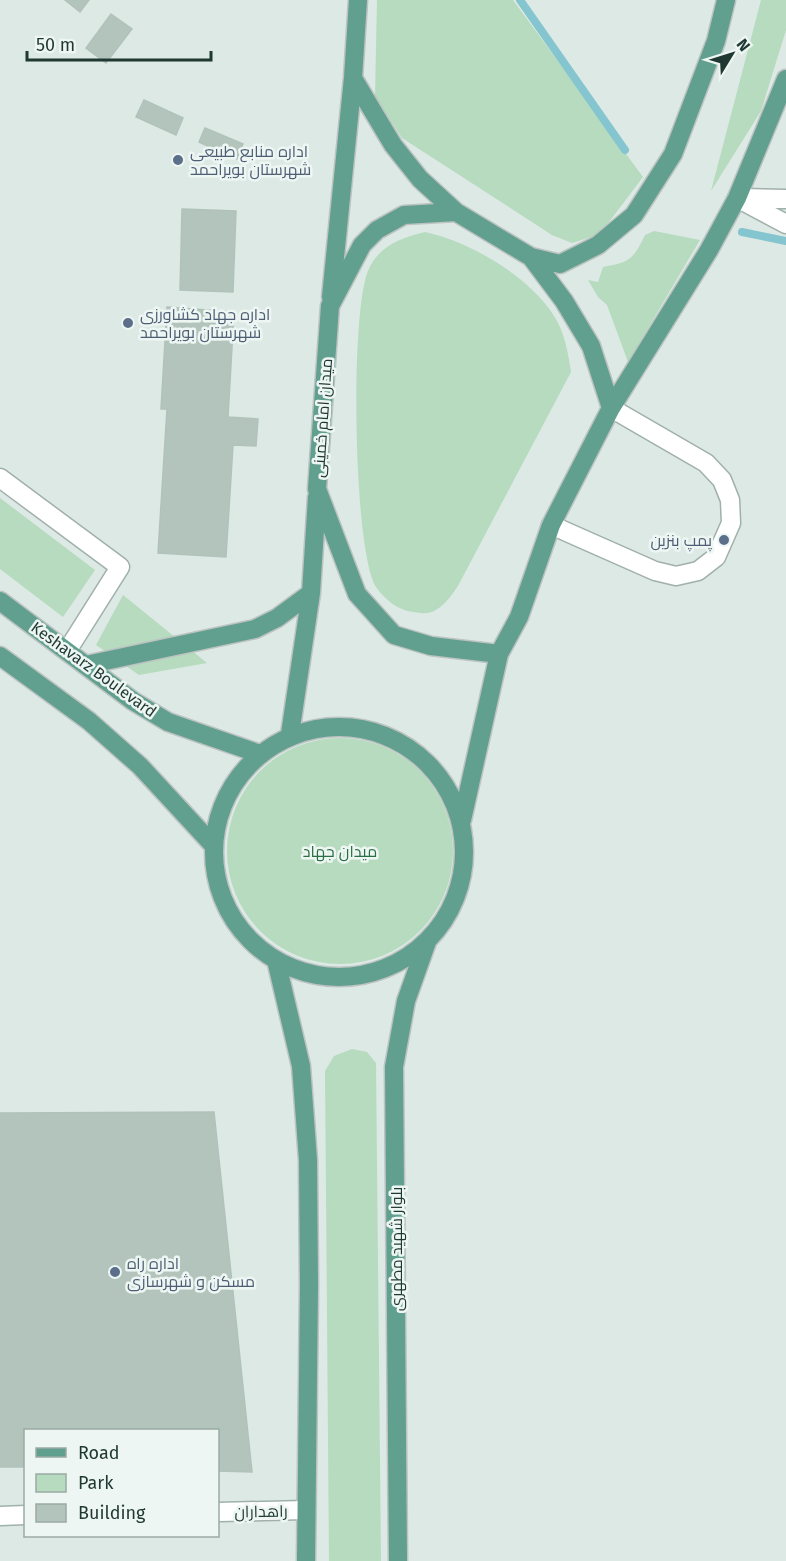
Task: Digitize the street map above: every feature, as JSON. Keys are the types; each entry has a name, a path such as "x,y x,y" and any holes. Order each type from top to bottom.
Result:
{"main road":[{"path":"330,306 353,78 358,0"},
{"path":"353,78 393,145 420,179 456,212 531,257 560,264 598,245 634,215 673,154 716,41 726,0"},
{"path":"462,820 450,794 433,769 408,747 378,732 346,726 313,728 290,734 260,754 234,782 219,811 213,845 216,879 229,912 249,939 276,960 307,973 340,977 373,973 404,959 428,942 447,915 460,886 464,855 462,820 499,654 519,617 551,525 610,408 709,250 737,198 786,79"},
{"name":"میدان امام خمینی","path":"456,212 404,215 378,230 362,245 330,306 317,489 357,594 394,635 432,646 499,654"},
{"path":"531,257 564,301 591,346 610,408"},
{"path":"290,734 311,593 317,489"},
{"path":"86,665 255,629 277,618 311,593"},
{"name":"Keshavarz Boulevard","path":"0,601 133,701 168,722 260,754"},
{"path":"0,656 89,721 132,758 213,845"},
{"name":"بلوار شهید مطهری","path":"398,1561 394,1067 406,1001 428,942"},
{"path":"276,960 300,1066 308,1160 306,1561"}],"street":[{"path":"737,198 786,199"},
{"path":"737,198 786,224"},
{"path":"551,525 655,572 676,576 698,571 716,557 731,523 730,500 722,480 706,464 610,408"},
{"path":"0,478 120,567 67,651"},
{"name":"راهداران","path":"219,1512 305,1510"},
{"path":"0,1516 24,1515"}],"green space":[{"path":"377,0 513,0 643,177 600,234 572,243 552,235 402,138 375,96"},
{"path":"761,0 786,0 786,30 761,111 711,191"},
{"path":"654,231 700,240 628,362 607,305 598,297 588,280 598,282 603,267 630,258 645,235"},
{"path":"425,232 460,243 479,252 530,288 554,316 561,329 571,372 459,584 441,606 431,612 423,613 397,607 383,596 376,587 368,565 359,482 357,380 362,295 372,262 391,244"},
{"path":"0,498 95,570 63,617 0,569"},
{"path":"123,595 207,663 139,675 96,645"},
{"name":"میدان جهاد","path":"340,738 362,740 393,751 420,771 440,798 451,829 453,851 451,873 440,904 420,931 393,951 362,962 340,964 318,962 287,951 260,931 240,904 229,873 227,851 229,829 240,798 260,771 287,751 318,740"},
{"path":"352,1049 367,1052 376,1063 381,1561 329,1561 325,1071 334,1056"}],"building":[{"path":"65,0 89,0 80,12"},
{"path":"111,14 132,29 106,63 86,48"},
{"path":"144,100 183,118 176,135 136,117"},
{"path":"205,128 243,144 237,159 199,142"},
{"path":"182,209 236,211 233,292 180,290"},
{"path":"167,307 234,312 228,417 258,419 256,446 233,445 226,557 158,553 167,409 161,409"},
{"name":"اداره راه مسکن و شهرسازی","path":"214,1112 252,1472 219,1471 219,1429 24,1429 24,1467 0,1467 0,1113"}],"waterway":[{"path":"520,0 625,150"},
{"path":"742,232 786,241"}],"place":[{"name":"اداره منابع طبیعی شهرستان بویراحمد","path":"178,160"},
{"name":"اداره جهاد کشاورزی شهرستان بویراحمد","path":"128,323"},
{"name":"پمپ بنزین","path":"724,540"},
{"name":"اداره راه مسکن و شهرسازی","path":"115,1272"}]}
